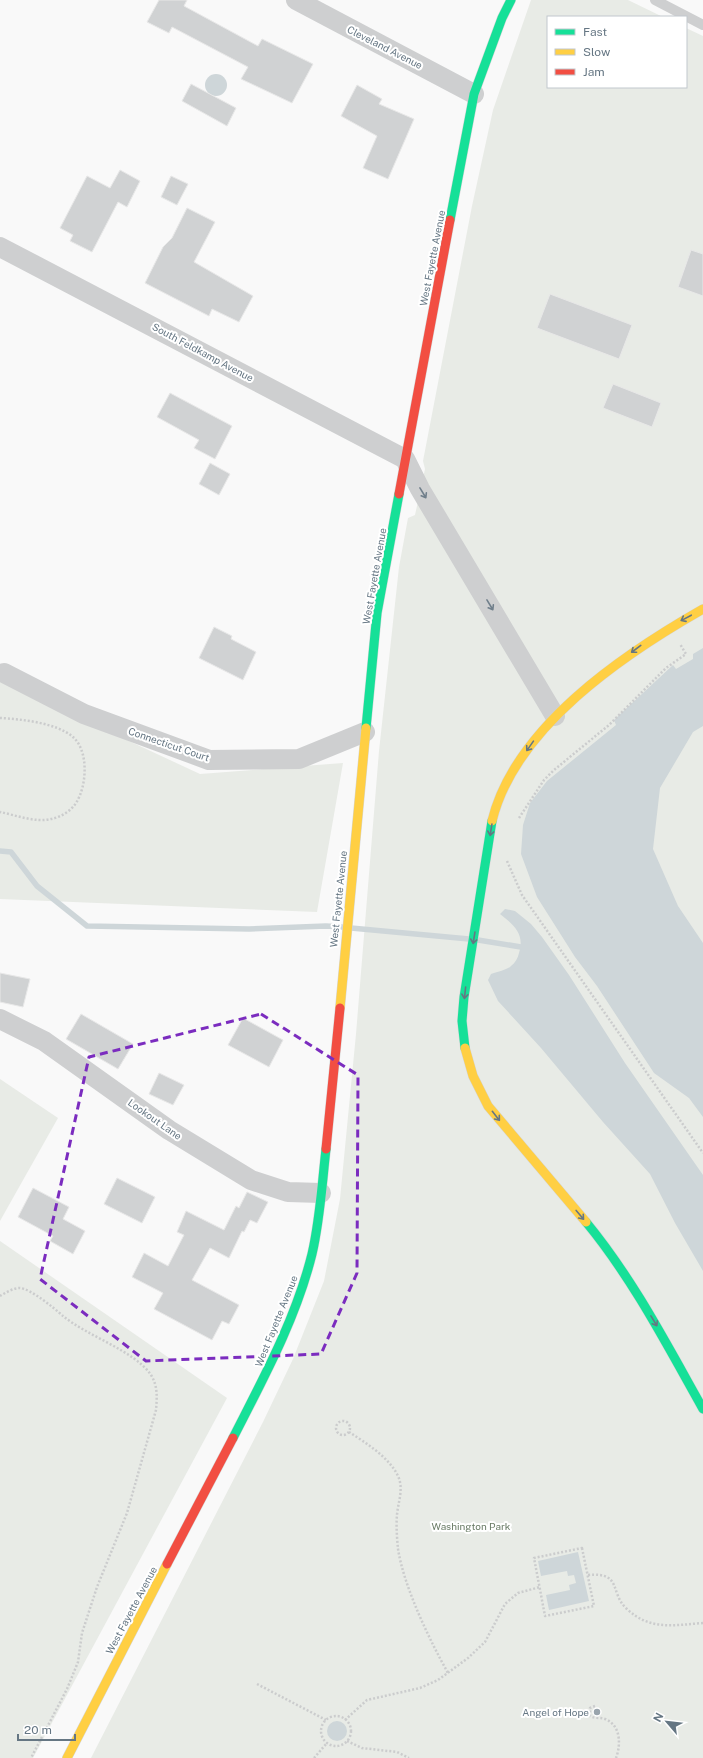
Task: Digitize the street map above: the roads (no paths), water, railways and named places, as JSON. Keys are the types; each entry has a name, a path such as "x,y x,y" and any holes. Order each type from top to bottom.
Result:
{"street":[{"name":"Cleveland Avenue","path":"296,0 474,94"},
{"name":"West Fayette Avenue","path":"67,1758 274,1358 301,1293 312,1254 321,1193 337,1046 342,974 378,613 405,459 474,94 502,18 511,0"},
{"name":"South Feldkamp Avenue","path":"0,247 405,459"},
{"path":"405,459 420,489 555,716"},
{"path":"703,609 647,640 612,667 555,716 533,740 514,769 497,803 492,819 462,1021 464,1044 477,1086 488,1106 607,1248 653,1320 703,1409"},
{"name":"Connecticut Court","path":"4,673 84,714 209,760 299,759 365,732"},
{"name":"Lookout Lane","path":"0,1019 44,1041 169,1130 252,1180 288,1192 321,1193"}],"lane":[{"path":"655,0 686,16"},
{"path":"687,17 703,25"}],"waterway":[{"path":"0,851 11,852 37,886 87,926 249,929 326,926 342,927"},
{"path":"351,928 469,939"},
{"path":"478,940 521,947"}],"place":[{"name":"Angel of Hope","path":"597,1712"}],"park label":[{"name":"Washington Park","path":"471,1526"}]}
